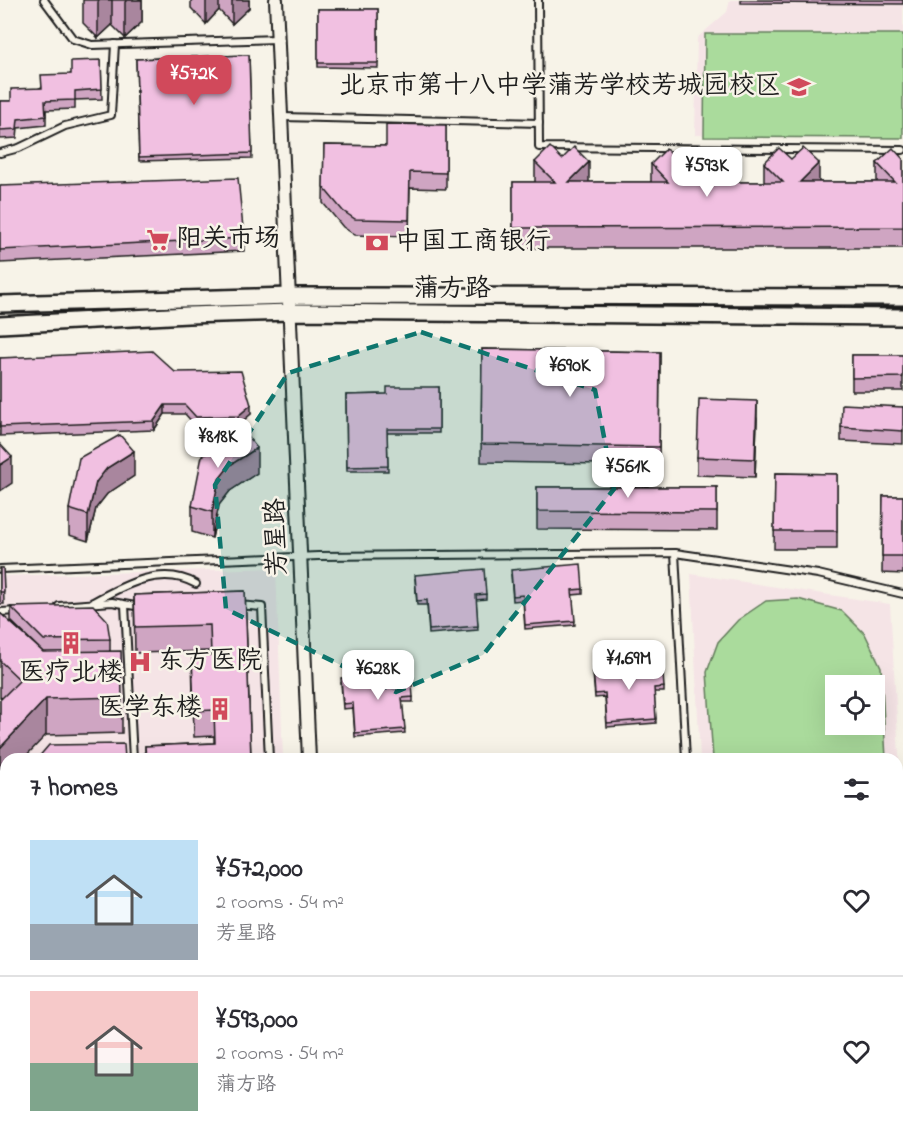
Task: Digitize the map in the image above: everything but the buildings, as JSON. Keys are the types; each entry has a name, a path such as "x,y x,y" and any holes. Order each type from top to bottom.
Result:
{"street":[{"path":"276,0 291,296"},
{"name":"蒲方路","path":"0,304 291,296 903,297"},
{"name":"芳星路","path":"291,296 309,753"},
{"name":"蒲方路","path":"0,325 291,312 903,317"}],"lane":[{"path":"44,0 73,39 92,45 278,39"},
{"path":"538,0 539,147 903,150"},
{"path":"0,153 19,148 65,126 111,115 115,44"},
{"path":"282,117 539,123"},
{"path":"675,553 686,753"},
{"path":"0,569 302,557 675,553 818,574 903,594"},
{"path":"91,603 121,586 151,577 183,576 196,584"},
{"path":"45,608 91,603 150,609"},
{"path":"229,604 262,607 269,753"},
{"path":"125,605 133,753"},
{"path":"0,612 23,610"},
{"path":"117,665 128,665"}],"highlighted area":[{"path":"421,332 595,390 614,489 483,655 396,692 226,609 215,485 288,373"}],"shaded area":[{"name":"北京市第十八中学蒲芳学校芳城园校区","path":"730,0 903,0 903,138 695,135 697,38 727,12"},
{"name":"东方医院","path":"276,568 283,753 0,753 0,576"},
{"path":"691,574 890,604 899,753 700,753"}],"green space":[{"name":"北京市第十八中学蒲芳学校芳城园校区","path":"705,34 903,34 903,138 704,137"},
{"path":"798,599 842,611 865,634 881,667 881,675 825,675 825,735 885,735 886,753 713,753 707,672 718,642 738,620 766,601"}],"place":[{"name":"北京市第十八中学蒲芳学校芳城园校区","path":"799,87"},
{"name":"阳关市场","path":"158,240"},
{"name":"中国工商银行","path":"377,243"},
{"name":"医疗北楼","path":"71,643"},
{"name":"东方医院","path":"140,662"},
{"name":"医学东楼","path":"220,709"}]}
